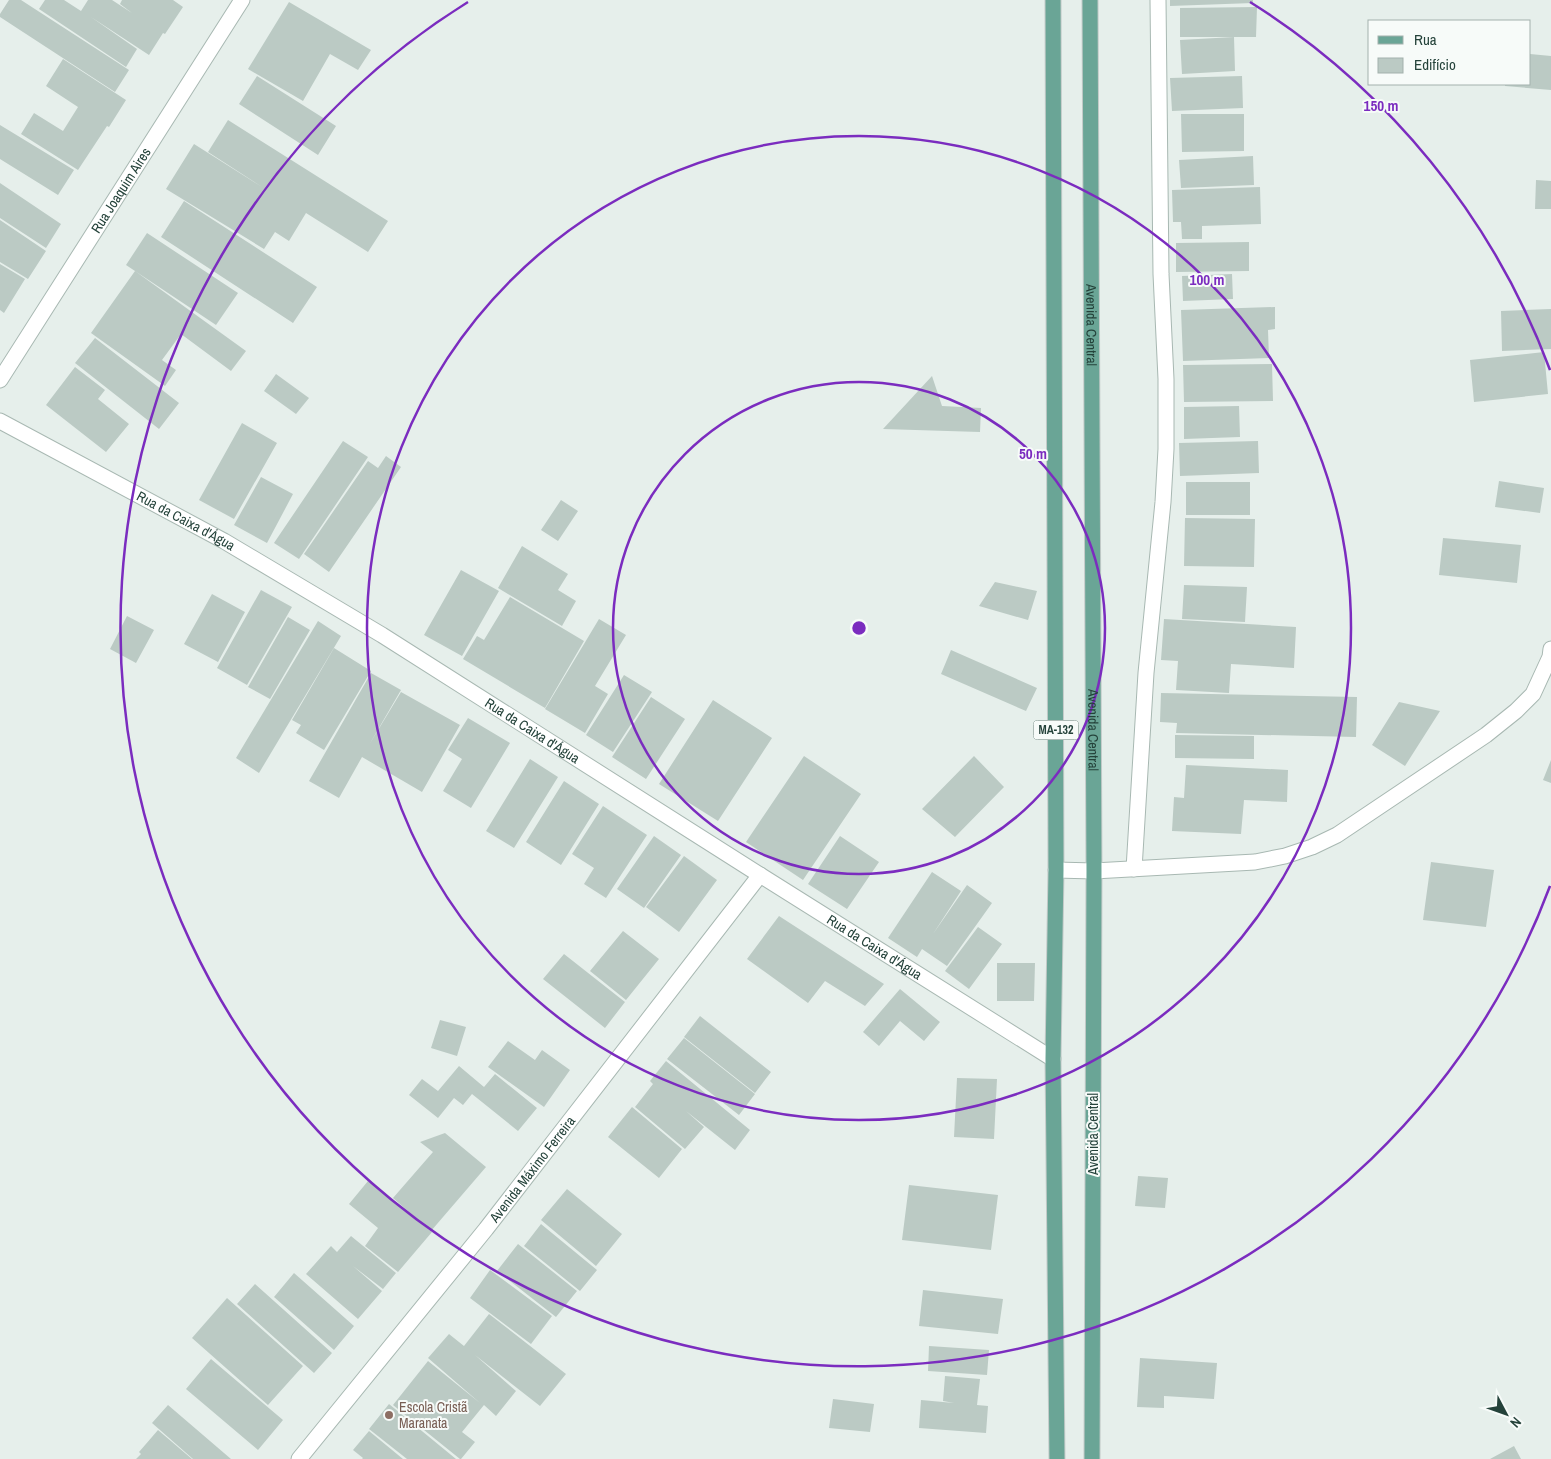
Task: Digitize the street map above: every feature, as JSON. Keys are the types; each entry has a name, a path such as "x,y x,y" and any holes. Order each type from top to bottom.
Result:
{"main road":[{"name":"MA-132","path":"1053,0 1056,870 1054,1059 1057,1459"},
{"name":"Avenida Central","path":"1090,0 1094,871 1092,1459"}],"street":[{"name":"Rua Joaquim Aires","path":"0,380 242,0"},
{"path":"1134,869 1146,673 1163,502 1166,448 1166,380 1161,274 1158,0"},
{"name":"Rua da Caixa d'Água","path":"0,421 240,550 382,636 1054,1059"},
{"path":"1056,870 1094,871 1255,862 1285,856 1312,847 1337,835 1486,735 1516,711 1533,694 1550,657 1551,649"},
{"name":"Avenida Máximo Ferreira","path":"300,1459 486,1229 760,875"}],"building":[{"path":"9,0 21,0 129,70 115,92 0,17"},
{"path":"45,0 64,0 81,11 88,0 112,0 132,13 120,4 122,0 173,0 183,7 149,55 91,17 137,49 126,67 39,9"},
{"path":"1170,0 1253,0 1253,3 1170,6"},
{"path":"289,2 371,50 358,70 330,54 303,101 248,69"},
{"path":"1257,7 1256,37 1180,37 1180,8"},
{"path":"1234,37 1235,71 1182,74 1180,40"},
{"path":"1531,54 1551,56 1551,90 1505,86 1531,85"},
{"path":"63,59 126,100 78,170 21,134 34,113 63,131 78,107 46,86"},
{"path":"257,76 336,126 318,155 239,104"},
{"path":"1242,76 1243,108 1172,111 1170,78"},
{"path":"1181,114 1244,114 1244,151 1182,152"},
{"path":"228,120 388,221 368,252 306,213 289,241 275,232 264,249 166,189 194,144 262,187 208,152"},
{"path":"0,125 74,170 58,195 0,159"},
{"path":"1253,156 1254,185 1181,188 1179,160"},
{"path":"1536,180 1551,181 1551,209 1535,209"},
{"path":"0,183 61,224 46,248 0,218"},
{"path":"1260,187 1261,224 1202,226 1202,239 1182,239 1181,222 1173,222 1172,190"},
{"path":"184,201 317,287 293,323 161,237"},
{"path":"0,220 46,251 28,279 0,262"},
{"path":"147,233 238,293 216,325 126,265"},
{"path":"1249,242 1249,271 1176,272 1176,243"},
{"path":"0,264 25,279 4,313 0,310"},
{"path":"135,271 246,351 231,371 181,334 162,360 176,370 165,386 91,333"},
{"path":"1232,274 1233,299 1183,301 1182,276"},
{"path":"1275,307 1275,329 1268,330 1269,358 1183,361 1181,310"},
{"path":"1551,309 1551,349 1502,351 1501,311"},
{"path":"95,338 179,403 159,429 75,363"},
{"path":"1544,352 1548,394 1474,402 1470,360"},
{"path":"1272,364 1273,401 1184,402 1183,365"},
{"path":"75,367 105,390 98,399 129,424 106,452 46,405"},
{"path":"276,374 309,398 296,414 264,391"},
{"path":"932,376 942,406 981,408 980,432 883,429"},
{"path":"1239,406 1240,437 1184,439 1184,407"},
{"path":"242,423 277,443 234,519 199,500"},
{"path":"343,441 368,457 299,559 274,543"},
{"path":"1258,441 1259,473 1180,476 1179,443"},
{"path":"386,456 401,467 329,572 304,554 368,461 378,468"},
{"path":"261,477 293,494 267,543 234,525"},
{"path":"1499,481 1544,488 1540,513 1495,507"},
{"path":"1186,482 1250,482 1250,515 1186,515"},
{"path":"561,500 578,511 558,541 541,530"},
{"path":"1185,518 1255,519 1254,567 1184,566"},
{"path":"1443,538 1521,545 1517,583 1439,575"},
{"path":"522,546 568,574 558,590 576,601 562,626 498,588"},
{"path":"461,570 499,591 462,656 424,635"},
{"path":"995,582 1037,591 1028,620 979,606"},
{"path":"1184,585 1247,587 1245,622 1182,619"},
{"path":"261,590 292,607 247,685 217,668"},
{"path":"212,594 245,612 218,662 184,644"},
{"path":"510,597 584,641 545,708 463,659 477,636 484,640"},
{"path":"127,616 154,630 136,663 110,649"},
{"path":"288,617 310,630 270,699 248,687"},
{"path":"599,619 626,635 595,686 608,694 585,733 545,709"},
{"path":"1164,619 1296,627 1294,668 1231,664 1229,693 1176,690 1178,661 1161,660"},
{"path":"318,621 341,636 259,773 236,758"},
{"path":"334,648 371,671 324,750 296,733 301,725 292,720"},
{"path":"951,650 1037,688 1026,711 941,674"},
{"path":"371,673 401,690 369,745 401,692 460,725 422,792 362,757 339,798 309,781"},
{"path":"624,675 652,692 613,752 586,735"},
{"path":"1161,693 1357,697 1356,737 1176,733 1177,723 1160,722"},
{"path":"651,697 685,719 646,779 612,757"},
{"path":"713,700 772,738 718,821 659,784"},
{"path":"1399,702 1440,711 1405,766 1372,745"},
{"path":"468,718 510,743 471,808 443,791 462,759 448,750"},
{"path":"1175,735 1254,736 1254,759 1175,758"},
{"path":"804,756 861,794 803,880 746,842"},
{"path":"974,756 1004,787 955,837 922,809"},
{"path":"530,759 558,777 514,848 486,831"},
{"path":"1551,760 1551,783 1543,780"},
{"path":"1186,765 1288,770 1287,802 1244,800 1241,834 1172,831 1174,797 1184,798"},
{"path":"564,781 599,804 561,865 526,842"},
{"path":"603,806 647,835 606,898 584,884 594,868 572,854"},
{"path":"654,836 681,855 644,908 617,889"},
{"path":"840,836 879,862 847,909 808,884"},
{"path":"684,856 717,880 679,932 646,907"},
{"path":"1431,862 1494,870 1486,927 1423,920"},
{"path":"932,872 961,891 933,934 967,885 992,903 947,966 922,949 917,957 888,938"},
{"path":"779,916 884,984 865,1006 825,981 808,1003 747,959"},
{"path":"978,927 1002,944 969,989 945,971"},
{"path":"623,931 659,959 626,1000 590,971"},
{"path":"564,954 625,1002 605,1028 543,979"},
{"path":"997,963 1035,963 1034,1001 997,1001"},
{"path":"900,989 940,1022 924,1041 900,1021 879,1046 863,1032"},
{"path":"700,1016 771,1072 755,1093 684,1037"},
{"path":"440,1020 466,1027 457,1056 431,1048"},
{"path":"684,1038 755,1094 739,1115 667,1059"},
{"path":"508,1041 535,1060 542,1050 570,1070 544,1107 488,1067"},
{"path":"666,1061 750,1130 735,1150 686,1111 704,1127 685,1149 635,1107 653,1084 650,1081"},
{"path":"459,1066 484,1087 495,1074 537,1108 518,1131 472,1094 463,1105 454,1098 438,1118 409,1095 422,1079 438,1091"},
{"path":"957,1078 997,1079 994,1139 954,1137"},
{"path":"632,1107 682,1149 659,1178 608,1137"},
{"path":"445,1133 486,1167 431,1231 393,1198 433,1152 420,1142"},
{"path":"1138,1176 1168,1178 1165,1208 1135,1206"},
{"path":"368,1181 432,1232 398,1272 365,1246 378,1228 349,1204"},
{"path":"909,1185 998,1195 991,1250 902,1240"},
{"path":"567,1189 622,1234 596,1266 541,1220"},
{"path":"541,1224 597,1270 580,1291 524,1246"},
{"path":"351,1236 396,1273 383,1289 353,1266 382,1291 358,1319 306,1274 331,1246 337,1252"},
{"path":"518,1244 577,1291 556,1317 497,1271"},
{"path":"490,1270 552,1316 531,1344 470,1298"},
{"path":"294,1273 354,1326 334,1350 274,1297"},
{"path":"255,1284 332,1353 314,1373 237,1304"},
{"path":"923,1290 1003,1299 998,1334 919,1326"},
{"path":"227,1298 303,1366 268,1405 192,1338"},
{"path":"489,1314 566,1374 540,1406 475,1355 516,1391 496,1416 484,1405 462,1432 475,1442 460,1459 393,1405 428,1361 480,1403 428,1358 449,1334 464,1346"},
{"path":"929,1346 989,1350 987,1375 928,1371"},
{"path":"1140,1358 1217,1363 1214,1399 1164,1396 1164,1408 1137,1407"},
{"path":"211,1359 283,1420 258,1450 186,1389"},
{"path":"945,1376 980,1379 977,1405 988,1406 986,1433 919,1428 921,1400 954,1403 943,1401"},
{"path":"833,1399 874,1404 870,1432 829,1428"},
{"path":"389,1404 456,1459 407,1459 369,1429"},
{"path":"168,1405 231,1459 193,1459 152,1423"},
{"path":"158,1430 192,1459 136,1459 141,1454 139,1452"},
{"path":"369,1431 403,1459 362,1459 353,1450"},
{"path":"1514,1446 1521,1459 1490,1459"}],"place":[{"name":"Escola Cristã Maranata","path":"389,1415"}]}
